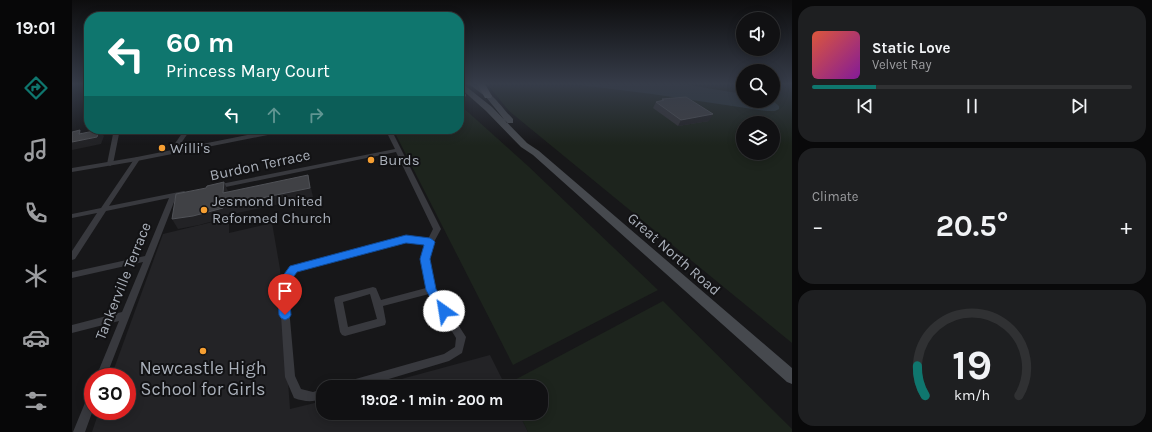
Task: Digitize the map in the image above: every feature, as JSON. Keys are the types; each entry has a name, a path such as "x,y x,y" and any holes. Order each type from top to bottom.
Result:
{"main road":[{"path":"473,104 524,145"},
{"name":"Great North Road","path":"483,104 524,145 536,153 792,377"},
{"name":"Great North Road","path":"495,104 536,153"}],"street":[{"path":"110,164 116,134"},
{"path":"172,152 185,134"},
{"path":"72,170 137,159 263,134"},
{"path":"369,380 446,358 459,350 461,337 431,290 425,259 430,242 437,229 390,134"},
{"name":"Burdon Terrace","path":"210,188 398,150"},
{"path":"72,257 105,210 137,159"},
{"path":"72,216 188,193"},
{"name":"Tankerville Terrace","path":"105,368 173,196"},
{"path":"316,395 298,394 290,378 283,284 294,269 406,239 430,242"},
{"path":"72,275 148,258"},
{"path":"373,290 378,304 382,322 345,332 338,300 373,290"},
{"path":"378,304 431,290"},
{"path":"72,329 126,315"},
{"path":"79,432 84,420"}],"shaded area":[{"path":"503,104 736,104 736,108 780,108 780,104 792,104 792,343 509,111"},
{"path":"720,104 736,104 736,107"},
{"path":"464,108 528,166 658,290 513,365 396,134 464,134"},
{"path":"746,108 779,108 775,111 766,111"},
{"name":"Newcastle High School for Girls","path":"229,218 229,233 272,223 280,269 290,409 316,403 316,420 522,420 528,432 92,432 96,420 136,420 136,368 114,368 163,234"},
{"path":"663,301 792,429 792,432 528,432 522,420 548,420 548,380 514,380"},
{"path":"490,355 502,380 398,380"}],"building":[{"path":"659,104 697,104 713,114 681,120"},
{"path":"80,130 79,134 98,134 97,137 72,142 72,132"},
{"path":"308,175 310,188 223,206 223,208 193,216 172,219 176,194 206,188 207,186 224,182 223,193"}],"place":[{"name":"Willi's","path":"162,148"},
{"name":"Burds","path":"371,160"},
{"name":"Jesmond United Reformed Church","path":"204,210"},
{"name":"Newcastle High School for Girls","path":"203,351"}],"route":[{"path":"285,315 283,284 294,269 406,239 430,242 425,259 431,290 444,311"}]}
